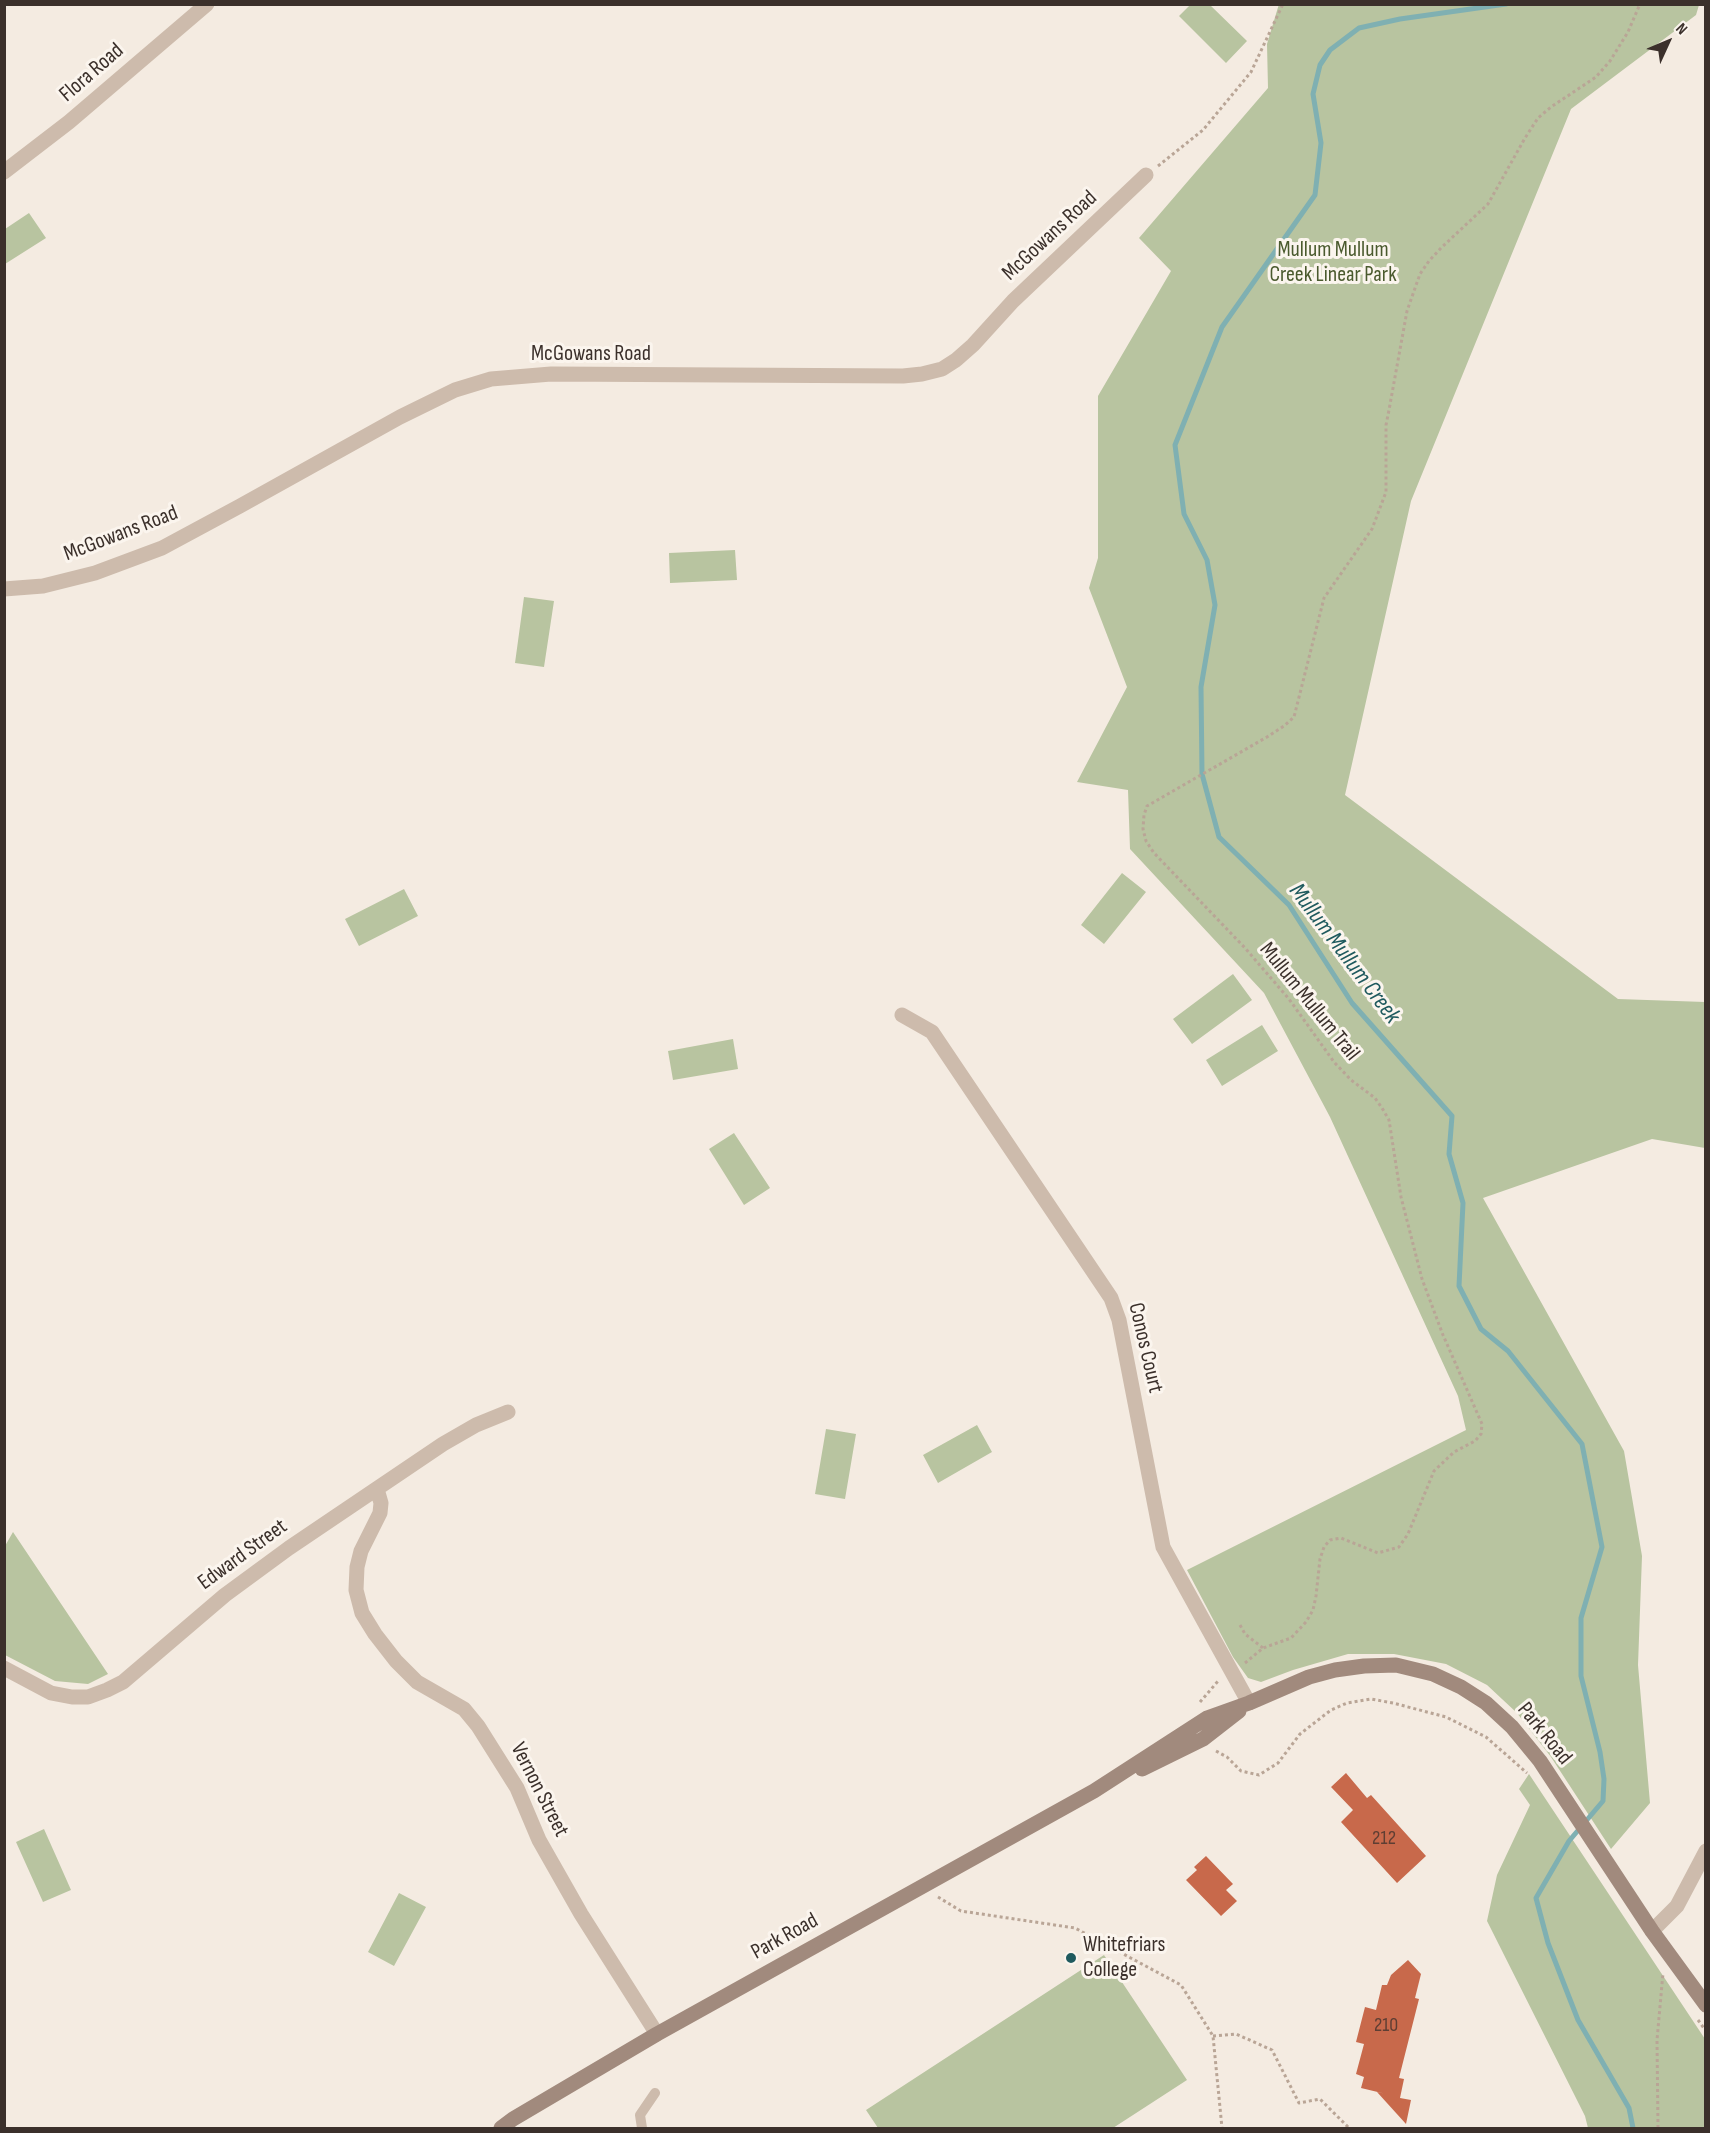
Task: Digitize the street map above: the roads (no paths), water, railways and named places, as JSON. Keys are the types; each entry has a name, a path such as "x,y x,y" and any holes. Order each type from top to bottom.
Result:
{"street":[{"name":"Flora Road","path":"4,172 62,129 207,4"},
{"name":"McGowans Road","path":"4,589 43,586 95,573 162,548 400,417 455,390 491,379 550,374 903,376 942,369 973,345 1013,301 1146,175"},
{"name":"Conos Court","path":"902,1015 932,1032 1111,1298 1119,1320 1163,1547 1249,1703"},
{"name":"Edward Street","path":"4,1668 51,1694 72,1697 88,1697 123,1682 225,1594 289,1548 443,1444 476,1425 508,1412"},
{"name":"Vernon Street","path":"377,1489 381,1503 380,1513 361,1551 357,1567 356,1590 362,1613 396,1661 417,1682 464,1709 478,1726 517,1788 539,1840 576,1905 657,2034"},
{"name":"Park Road","path":"1094,1791 1207,1718 1309,1677 1335,1670 1396,1665 1433,1674 1461,1687 1486,1703 1512,1727 1540,1761 1652,1930 1706,2006"},
{"name":"Park Road","path":"501,2128 657,2034 920,1886 1094,1791 1203,1739 1249,1703"},
{"path":"1652,1930 1677,1906 1706,1851"}],"lane":[{"path":"642,2128 640,2115 655,2093"}],"waterway":[{"name":"Mullum Mullum Creek","path":"1506,4 1400,19 1359,28 1330,50 1320,65 1313,94 1321,143 1315,195 1222,327 1175,445 1184,514 1207,560 1215,605 1201,687 1202,774 1219,837 1289,905 1352,1003 1452,1116 1449,1154 1463,1203 1459,1286 1481,1329 1508,1351 1582,1444 1602,1547 1581,1618 1581,1676 1600,1752 1604,1779 1603,1801 1569,1841 1536,1898 1548,1943 1578,2020 1629,2108 1633,2128"}],"place":[{"name":"Whitefriars College","path":"1071,1958"}],"park label":[{"name":"Mullum Mullum Creek Linear Park","path":"1333,262"}]}
